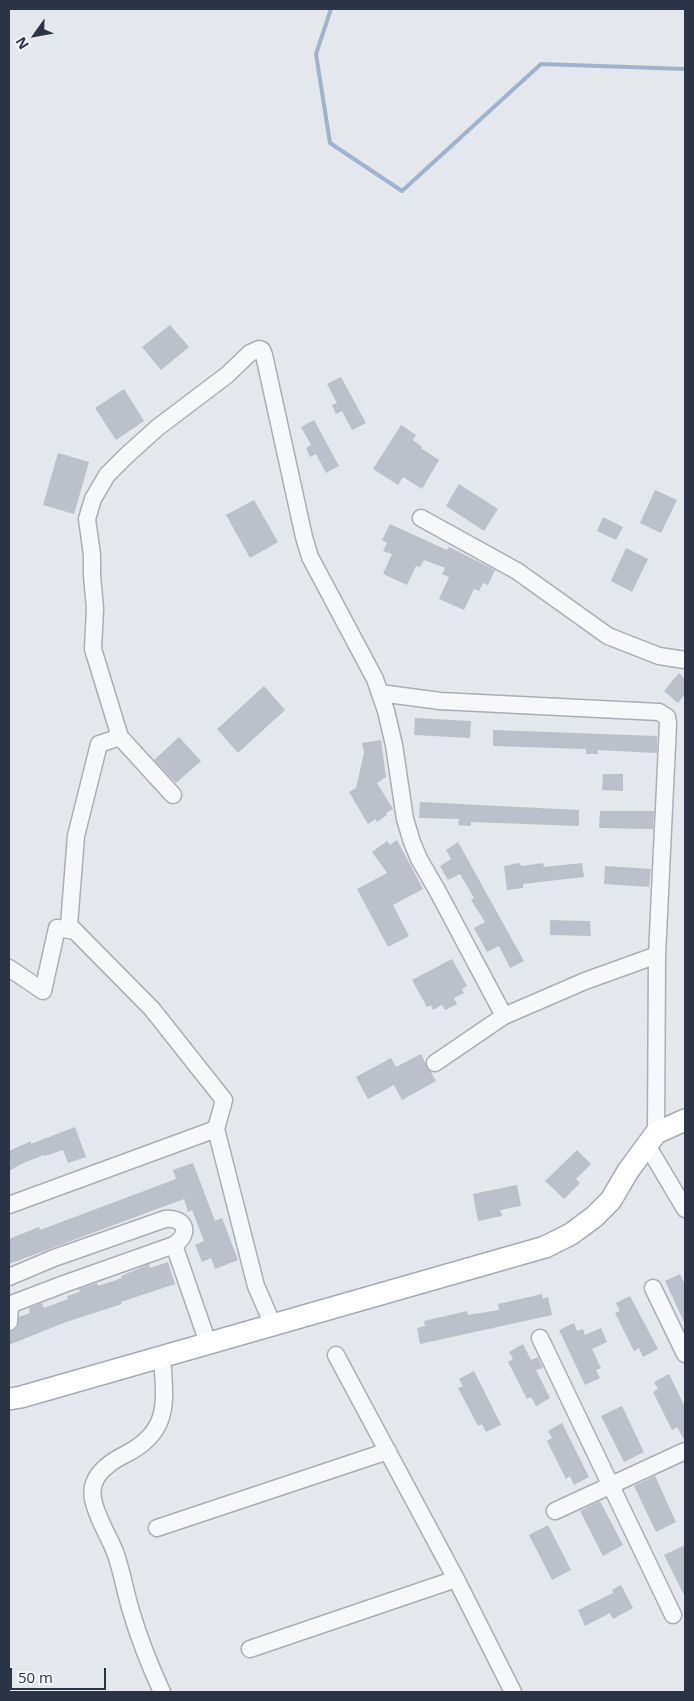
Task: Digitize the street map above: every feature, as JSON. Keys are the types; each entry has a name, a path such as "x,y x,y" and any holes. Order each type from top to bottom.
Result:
{"main road":[{"path":"9,1399 545,1247 571,1234 594,1217 611,1200 628,1171 652,1139 685,1120"}],"street":[{"path":"173,796 120,737 92,649 95,609 92,555 87,519 93,499 108,475 126,456 157,428 227,375 250,353 260,349 264,355 310,556 375,678 386,711 394,745 405,819 412,842 419,859 438,890 504,1016"},
{"path":"421,518 517,571 608,636 659,656 685,660"},
{"path":"380,693 440,701 659,712 667,717 657,955 652,1139 685,1210"},
{"path":"120,737 99,744 76,836 69,925 152,1009 224,1100 216,1129 256,1286 273,1325"},
{"path":"9,968 43,991 57,928 75,931"},
{"path":"435,1063 504,1016 585,981 657,955"},
{"path":"9,1205 216,1129"},
{"path":"9,1277 54,1258 165,1219 179,1220 183,1225 184,1233 182,1238 174,1245 64,1284 9,1311"},
{"path":"174,1245 208,1344"},
{"path":"653,1288 685,1354"},
{"path":"540,1338 673,1615"},
{"path":"336,1354 456,1579 513,1692"},
{"path":"162,1357 165,1399 161,1417 154,1431 150,1438 138,1448 114,1460 102,1471 95,1480 92,1490 97,1514 115,1552 131,1612 162,1692"},
{"path":"157,1528 388,1450"},
{"path":"555,1510 685,1451"},
{"path":"250,1649 456,1579"}],"building":[{"path":"170,325 189,347 161,370 142,347"},
{"path":"341,377 366,423 352,430 342,411 336,414 332,405 337,403 327,384"},
{"path":"124,389 144,421 116,440 95,408"},
{"path":"314,420 339,466 326,473 316,454 310,457 306,448 311,445 301,427"},
{"path":"401,425 416,435 413,440 421,448 439,460 422,489 403,477 398,485 373,469"},
{"path":"58,453 89,462 74,514 43,505"},
{"path":"459,484 498,509 484,531 446,506"},
{"path":"655,490 677,500 661,533 640,523"},
{"path":"254,500 278,542 250,558 226,515"},
{"path":"603,517 623,527 616,540 597,531"},
{"path":"390,524 447,550 449,547 495,570 488,585 483,583 479,591 474,589 464,610 439,599 449,577 442,574 445,568 424,560 420,567 416,566 407,585 383,574 392,554 383,551 387,543 382,540"},
{"path":"626,548 648,559 632,592 611,581"},
{"path":"679,673 685,679 685,694 678,703 664,691"},
{"path":"264,686 285,710 238,753 217,729"},
{"path":"415,718 471,721 470,738 414,735"},
{"path":"493,730 657,736 657,753 598,750 598,754 586,754 586,749 493,746"},
{"path":"179,737 201,761 176,783 154,760"},
{"path":"381,740 386,777 377,783 393,809 377,822 376,819 368,824 349,792 356,788 364,753 362,743"},
{"path":"603,774 623,774 623,791 602,790"},
{"path":"420,802 579,810 579,826 471,822 471,826 458,825 459,819 419,818"},
{"path":"600,811 654,811 653,829 599,828"},
{"path":"397,840 423,889 393,905 409,936 388,947 357,889 387,873 372,852 387,841 390,845"},
{"path":"458,842 524,961 510,968 499,946 487,952 474,928 485,922 471,900 474,898 460,874 448,880 440,866 451,859 446,850"},
{"path":"520,863 521,866 543,863 544,867 582,863 584,877 523,884 523,888 507,890 504,866"},
{"path":"605,866 651,869 649,887 604,884"},
{"path":"550,920 590,921 591,936 550,935"},
{"path":"452,959 467,986 462,989 464,993 454,998 457,1004 445,1010 442,1005 433,1010 431,1005 427,1007 412,980"},
{"path":"421,1054 427,1068 436,1081 402,1100 394,1085 368,1099 356,1077 391,1058 396,1067"},
{"path":"75,1127 86,1157 68,1163 63,1150 44,1155 9,1171 9,1151 31,1141 31,1144"},
{"path":"577,1150 591,1164 576,1179 580,1183 564,1199 545,1181"},
{"path":"193,1163 215,1221 222,1218 238,1260 215,1269 211,1258 202,1262 195,1245 204,1241 192,1210 188,1212 184,1199 9,1264 9,1239 39,1227 40,1230 176,1179 173,1170"},
{"path":"517,1185 521,1206 500,1210 502,1216 478,1221 473,1194"},
{"path":"168,1262 175,1284 66,1322 9,1345 9,1332 17,1328 19,1317 30,1313 29,1308 42,1303 44,1308 68,1299 67,1296 80,1292 79,1289 97,1283 98,1286 122,1278 121,1276 149,1264 150,1268"},
{"path":"680,1274 685,1285 685,1324 665,1281"},
{"path":"542,1294 543,1299 548,1297 552,1315 420,1344 417,1328 425,1326 424,1321 467,1311 468,1315 499,1310 498,1304"},
{"path":"630,1296 658,1349 643,1357 639,1348 634,1351 615,1313 620,1311 616,1303"},
{"path":"574,1323 577,1331 583,1329 585,1335 601,1328 607,1342 592,1349 601,1368 596,1370 600,1378 585,1385 559,1330"},
{"path":"523,1344 531,1360 538,1357 543,1368 536,1370 550,1398 536,1406 531,1397 527,1399 508,1362 513,1359 509,1352"},
{"path":"474,1371 501,1425 486,1432 482,1424 478,1426 458,1388 463,1386 459,1379"},
{"path":"669,1374 685,1407 685,1441 677,1427 672,1430 653,1392 658,1389 654,1382"},
{"path":"622,1406 644,1452 624,1462 601,1416"},
{"path":"562,1423 589,1477 574,1485 570,1476 566,1479 547,1441 552,1438 548,1431"},
{"path":"655,1476 676,1522 656,1532 634,1486"},
{"path":"600,1501 623,1545 603,1556 580,1511"},
{"path":"548,1525 571,1570 552,1580 529,1535"},
{"path":"685,1545 685,1597 664,1555"},
{"path":"621,1585 633,1608 613,1619 610,1613 585,1626 578,1610 613,1593 612,1590"}],"waterway":[{"path":"331,9 316,54 330,143 402,191 541,64 685,69"}]}
